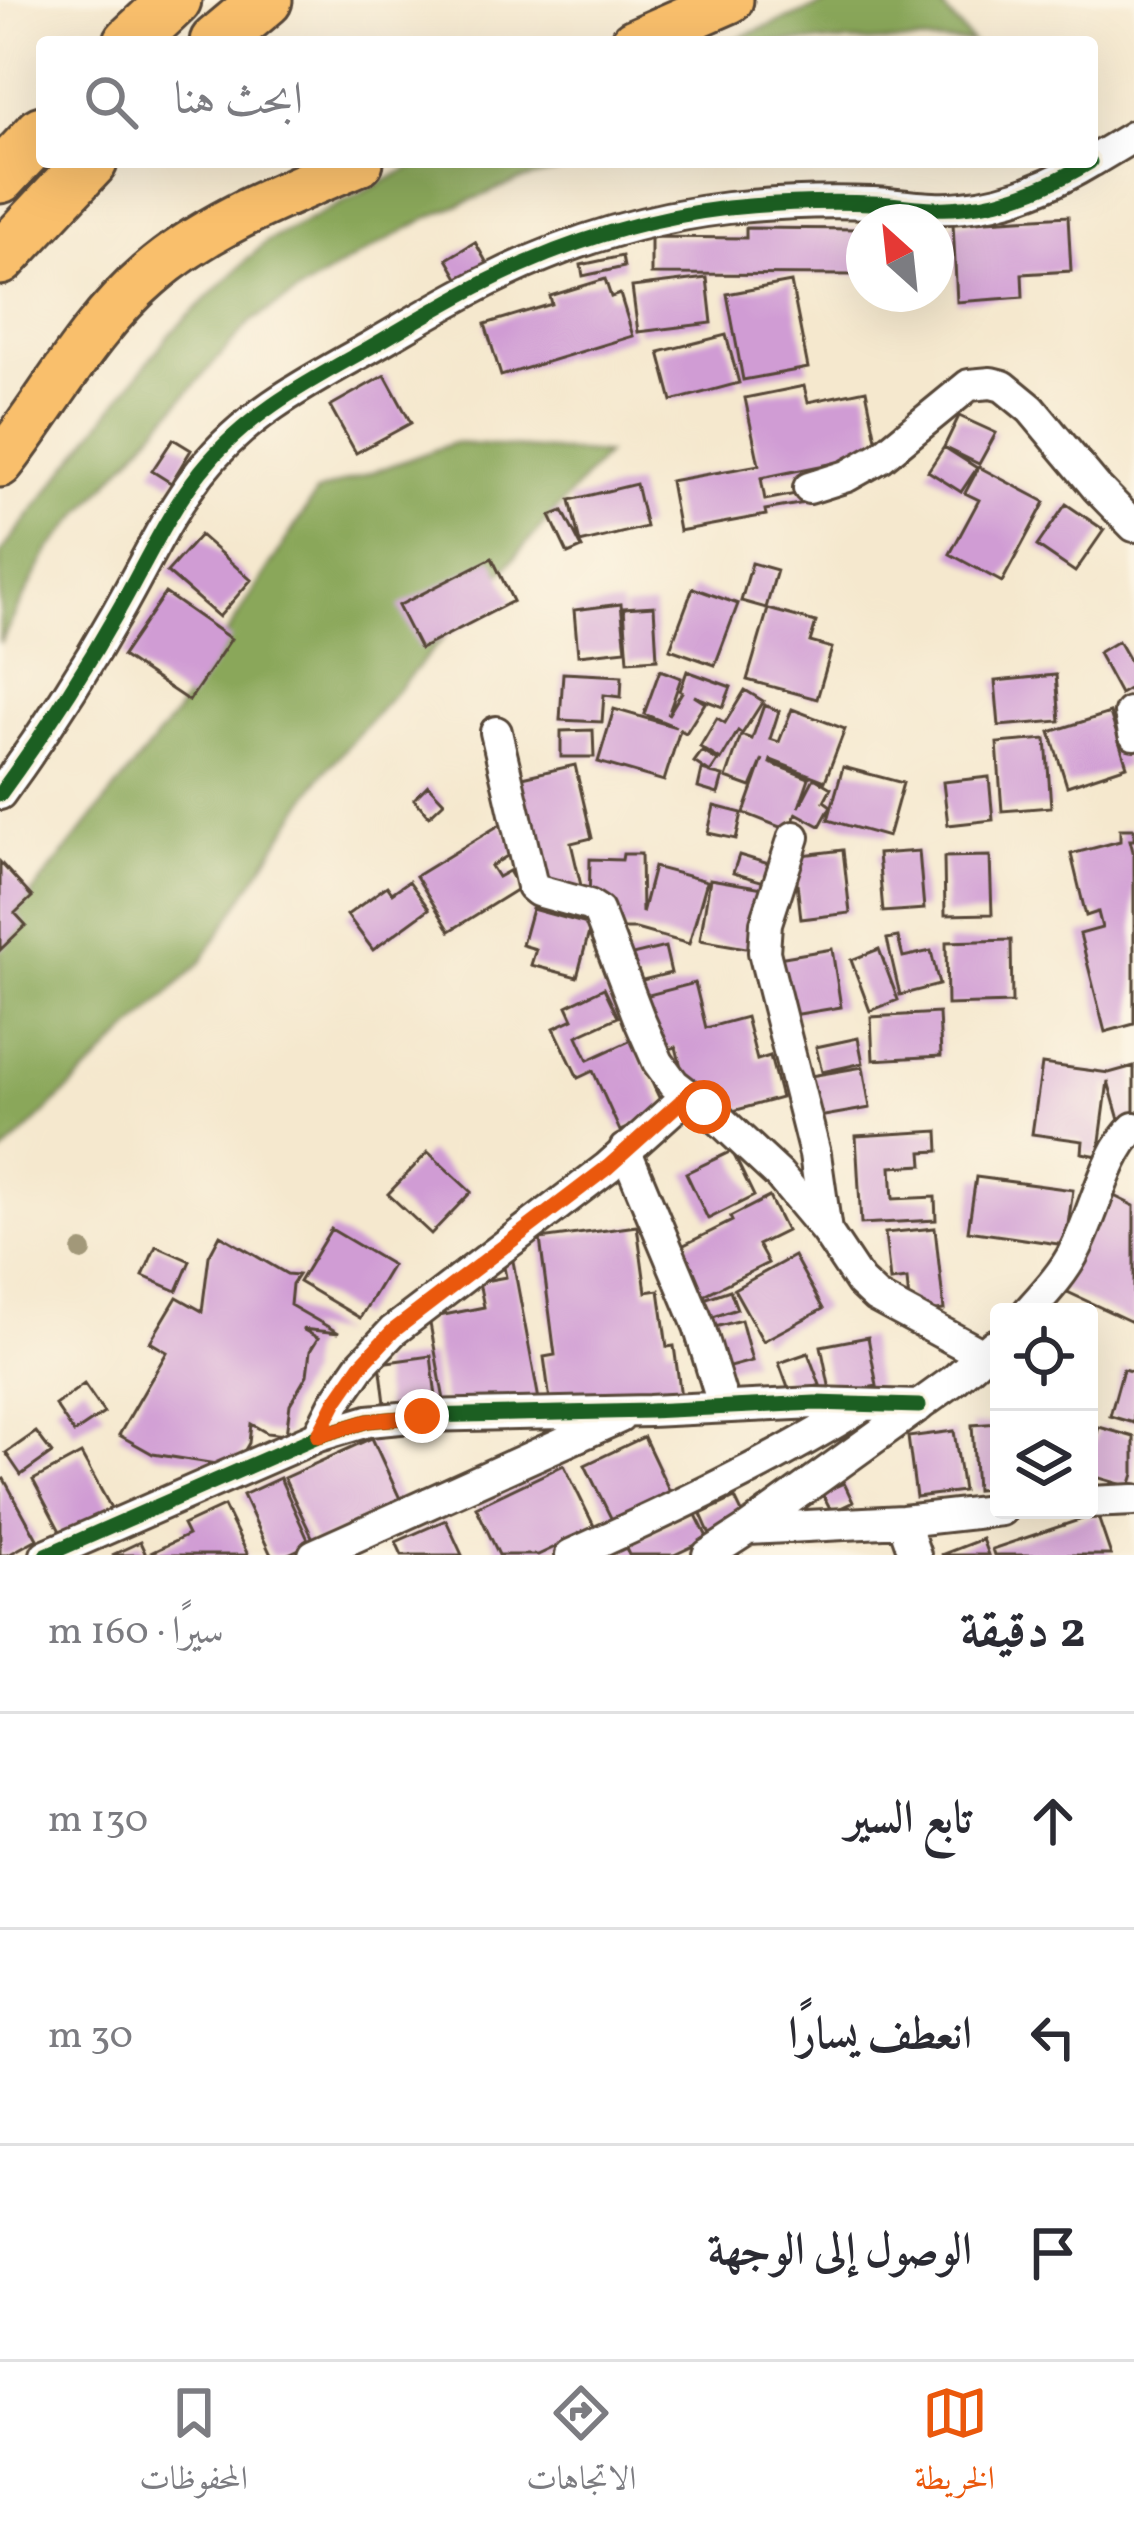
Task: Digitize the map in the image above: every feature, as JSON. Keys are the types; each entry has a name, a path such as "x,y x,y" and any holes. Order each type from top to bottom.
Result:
{"highway":[{"path":"136,36 175,0"},
{"path":"223,36 266,0"},
{"path":"0,177 36,138"},
{"path":"0,259 85,168"}],"main road":[{"path":"648,36 730,0"},
{"path":"0,464 99,328 159,267 230,220 347,168"}],"street":[{"path":"1098,157 1134,136"},
{"path":"0,794 98,648 184,493 228,440 280,398 485,282 576,243 624,229 673,217 772,204 962,208 1016,197 1078,168"},
{"path":"809,488 881,458 969,385 991,383 1003,386 1031,409 1134,526"},
{"path":"496,733 532,886 598,911 658,1062 674,1084 779,1175 876,1297 990,1348"},
{"path":"794,837 766,922 764,952 815,1154 826,1231"},
{"path":"318,1436 361,1365 393,1331 608,1167 687,1096"},
{"path":"1036,1303 1075,1252 1114,1159 1127,1132 1134,1128"},
{"path":"626,1149 691,1305 724,1407"},
{"path":"708,1555 919,1406 990,1349"},
{"path":"46,1555 318,1436 368,1421 815,1403 919,1406"},
{"path":"572,1555 706,1495 864,1405"},
{"path":"314,1555 632,1411"},
{"path":"1098,1502 1134,1500"},
{"path":"748,1529 990,1511"},
{"path":"903,1521 915,1555"}],"green space":[{"path":"835,0 936,0 967,36 743,36"},
{"path":"410,168 572,168 518,181 427,218 250,322 49,550 0,643 0,554 168,336 266,242"},
{"path":"454,443 606,454 321,776 201,962 0,1156 0,933 175,715 317,492"}],"building":[{"path":"1068,216 1071,271 1022,274 1023,297 957,302 954,223"},
{"path":"746,228 846,229 846,275 651,274 651,237 746,238"},
{"path":"475,242 489,267 461,283 447,259"},
{"path":"622,256 624,267 583,276 581,265"},
{"path":"707,278 712,323 638,332 632,287"},
{"path":"605,279 611,297 620,294 633,336 501,376 485,324 552,304 550,296"},
{"path":"791,282 808,368 743,380 727,294"},
{"path":"726,335 739,383 672,401 659,352"},
{"path":"385,375 411,423 356,453 330,406"},
{"path":"804,386 808,402 866,390 879,454 761,478 765,500 821,489 822,500 679,531 670,481 759,465 745,398"},
{"path":"959,416 996,433 979,464 944,447"},
{"path":"173,439 191,450 171,483 152,471"},
{"path":"944,447 977,468 961,492 928,471"},
{"path":"979,467 1045,502 1002,582 950,554 979,500 965,493"},
{"path":"636,484 646,527 580,543 570,500"},
{"path":"1066,504 1104,530 1075,572 1037,546"},
{"path":"563,511 582,548 568,554 550,516"},
{"path":"200,535 251,580 219,617 167,572"},
{"path":"492,558 513,601 420,649 398,606"},
{"path":"752,563 777,570 766,608 741,601"},
{"path":"693,588 738,604 715,665 670,649"},
{"path":"165,593 231,639 189,701 122,656"},
{"path":"621,604 626,650 578,655 574,610"},
{"path":"654,606 657,659 628,661 624,608"},
{"path":"768,609 816,622 810,642 832,648 817,699 747,680"},
{"path":"1118,641 1134,669 1134,686 1120,694 1098,653"},
{"path":"660,670 681,678 668,715 682,692 687,671 731,687 723,707 694,696 705,703 686,733 680,730 664,781 598,762 614,709 676,727 644,714"},
{"path":"563,673 622,676 621,697 604,695 602,722 560,720"},
{"path":"1056,675 1060,721 999,726 995,681"},
{"path":"745,690 763,701 721,760 700,747 717,718 725,723"},
{"path":"764,705 779,711 770,739 779,742 792,709 845,729 825,781 770,763 809,778 799,807 814,778 831,788 824,801 831,806 820,826 796,813 790,831 744,813 763,759 751,787 726,778 741,735 752,739"},
{"path":"1110,713 1127,766 1067,786 1050,732"},
{"path":"593,730 594,757 561,757 561,731"},
{"path":"1046,739 1051,807 1002,811 997,743"},
{"path":"702,751 718,761 710,773 723,776 718,794 698,788 702,770 709,772 694,762"},
{"path":"575,765 592,838 571,843 583,894 534,905 514,779"},
{"path":"843,767 903,783 888,837 828,820"},
{"path":"989,777 993,820 948,825 943,782"},
{"path":"428,785 444,802 429,816 414,799"},
{"path":"714,806 742,813 736,839 708,833"},
{"path":"501,824 517,850 491,866 498,877 509,871 519,888 450,931 416,876"},
{"path":"1120,829 1134,829 1134,840 1130,840 1134,855 1134,1024 1105,1032 1080,934 1102,928 1098,912 1086,916 1071,854 1120,841"},
{"path":"843,850 850,913 801,919 794,856"},
{"path":"919,851 924,909 883,912 878,854"},
{"path":"623,854 641,854 642,913 654,867 707,881 689,944 636,929 609,929 589,911 590,859 622,860"},
{"path":"739,855 769,864 764,882 733,873"},
{"path":"990,856 992,914 945,915 944,857"},
{"path":"0,862 32,897 15,913 26,925 0,950"},
{"path":"710,879 763,888 752,949 700,940"},
{"path":"409,881 429,909 373,950 347,915 387,886 392,893"},
{"path":"532,909 591,925 577,977 531,965 536,949 522,945"},
{"path":"898,937 903,957 931,951 939,985 900,995 887,939"},
{"path":"1011,940 1012,1003 947,1005 946,942"},
{"path":"665,947 671,973 631,983 624,957"},
{"path":"832,949 841,1007 781,1017 772,959"},
{"path":"879,949 898,1000 870,1011 851,960"},
{"path":"695,983 706,1028 746,1017 757,1060 770,1056 781,1098 722,1114 717,1093 685,1101 676,1047 648,1055 633,999"},
{"path":"604,988 618,1017 577,1036 588,1060 632,1040 665,1110 620,1131 593,1071 578,1078 554,1028 573,1019 567,1006"},
{"path":"939,1013 941,1056 873,1060 871,1017"},
{"path":"858,1038 863,1063 822,1072 816,1047"},
{"path":"1042,1064 1109,1073 1134,1066 1134,1124 1121,1127 1108,1081 1098,1156 1082,1153 1083,1141 1032,1134"},
{"path":"863,1067 870,1108 807,1119 799,1078"},
{"path":"938,1131 939,1151 922,1152 923,1165 891,1167 893,1199 935,1197 936,1220 861,1224 856,1136"},
{"path":"732,1151 754,1196 708,1219 686,1173"},
{"path":"428,1152 471,1192 431,1234 388,1194"},
{"path":"976,1177 1073,1190 1065,1245 968,1231"},
{"path":"1108,1193 1134,1206 1134,1323 1059,1288"},
{"path":"769,1197 786,1231 758,1245 768,1263 700,1297 676,1249"},
{"path":"637,1226 646,1292 659,1290 667,1347 674,1346 681,1397 552,1415 544,1357 555,1355 540,1239"},
{"path":"935,1228 944,1310 910,1314 907,1279 890,1281 885,1233"},
{"path":"331,1229 392,1265 360,1318 299,1282"},
{"path":"220,1235 287,1274 298,1275 290,1305 339,1333 302,1329 318,1338 310,1351 307,1375 290,1404 286,1435 267,1433 251,1424 249,1443 235,1467 153,1454 119,1435 167,1352 150,1342 177,1297 202,1311 209,1256"},
{"path":"156,1246 190,1261 177,1291 143,1276"},
{"path":"794,1256 823,1309 763,1341 734,1289"},
{"path":"513,1261 540,1405 448,1422 429,1318 484,1307 479,1282 506,1277 503,1262"},
{"path":"730,1290 737,1309 701,1321 695,1302"},
{"path":"741,1320 752,1361 711,1372 700,1331"},
{"path":"868,1337 877,1386 831,1395 821,1346"},
{"path":"808,1353 820,1385 791,1396 779,1363"},
{"path":"431,1356 438,1413 387,1419 380,1363"},
{"path":"1123,1369 1134,1372 1134,1423 1110,1416"},
{"path":"84,1384 104,1413 74,1433 55,1405"},
{"path":"990,1424 990,1489 976,1490 972,1425"},
{"path":"1098,1430 1134,1437 1130,1487 1098,1478"},
{"path":"954,1431 963,1491 916,1497 908,1437"},
{"path":"36,1432 52,1453 21,1475 6,1453"},
{"path":"644,1437 670,1492 612,1520 585,1465"},
{"path":"372,1438 402,1503 315,1543 284,1478"},
{"path":"81,1454 111,1508 62,1535 33,1480"},
{"path":"564,1465 595,1528 538,1555 499,1555 476,1507"},
{"path":"280,1478 310,1544 286,1555 271,1555 243,1495"},
{"path":"4,1479 37,1539 0,1555 0,1481"},
{"path":"844,1483 853,1502 832,1512 822,1493"},
{"path":"735,1498 747,1523 712,1539 701,1514"},
{"path":"224,1506 248,1555 146,1555 188,1535 183,1525"},
{"path":"695,1513 708,1539 674,1555 629,1555 625,1546"},
{"path":"1098,1517 1111,1555 994,1555 992,1549"},
{"path":"446,1520 462,1555 402,1555 396,1542"},
{"path":"982,1539 988,1555 941,1555"},
{"path":"140,1542 146,1555 112,1555"}],"cycle path":[{"path":"0,794 76,681 201,471 257,417 322,375 514,268 634,226 697,212 782,204 980,205 1029,192 1079,168"},
{"path":"46,1555 318,1436 368,1421 815,1403 919,1406"}],"route":[{"path":"422,1416 368,1421 318,1436 361,1365 393,1331 608,1167 687,1096 704,1107"}]}
